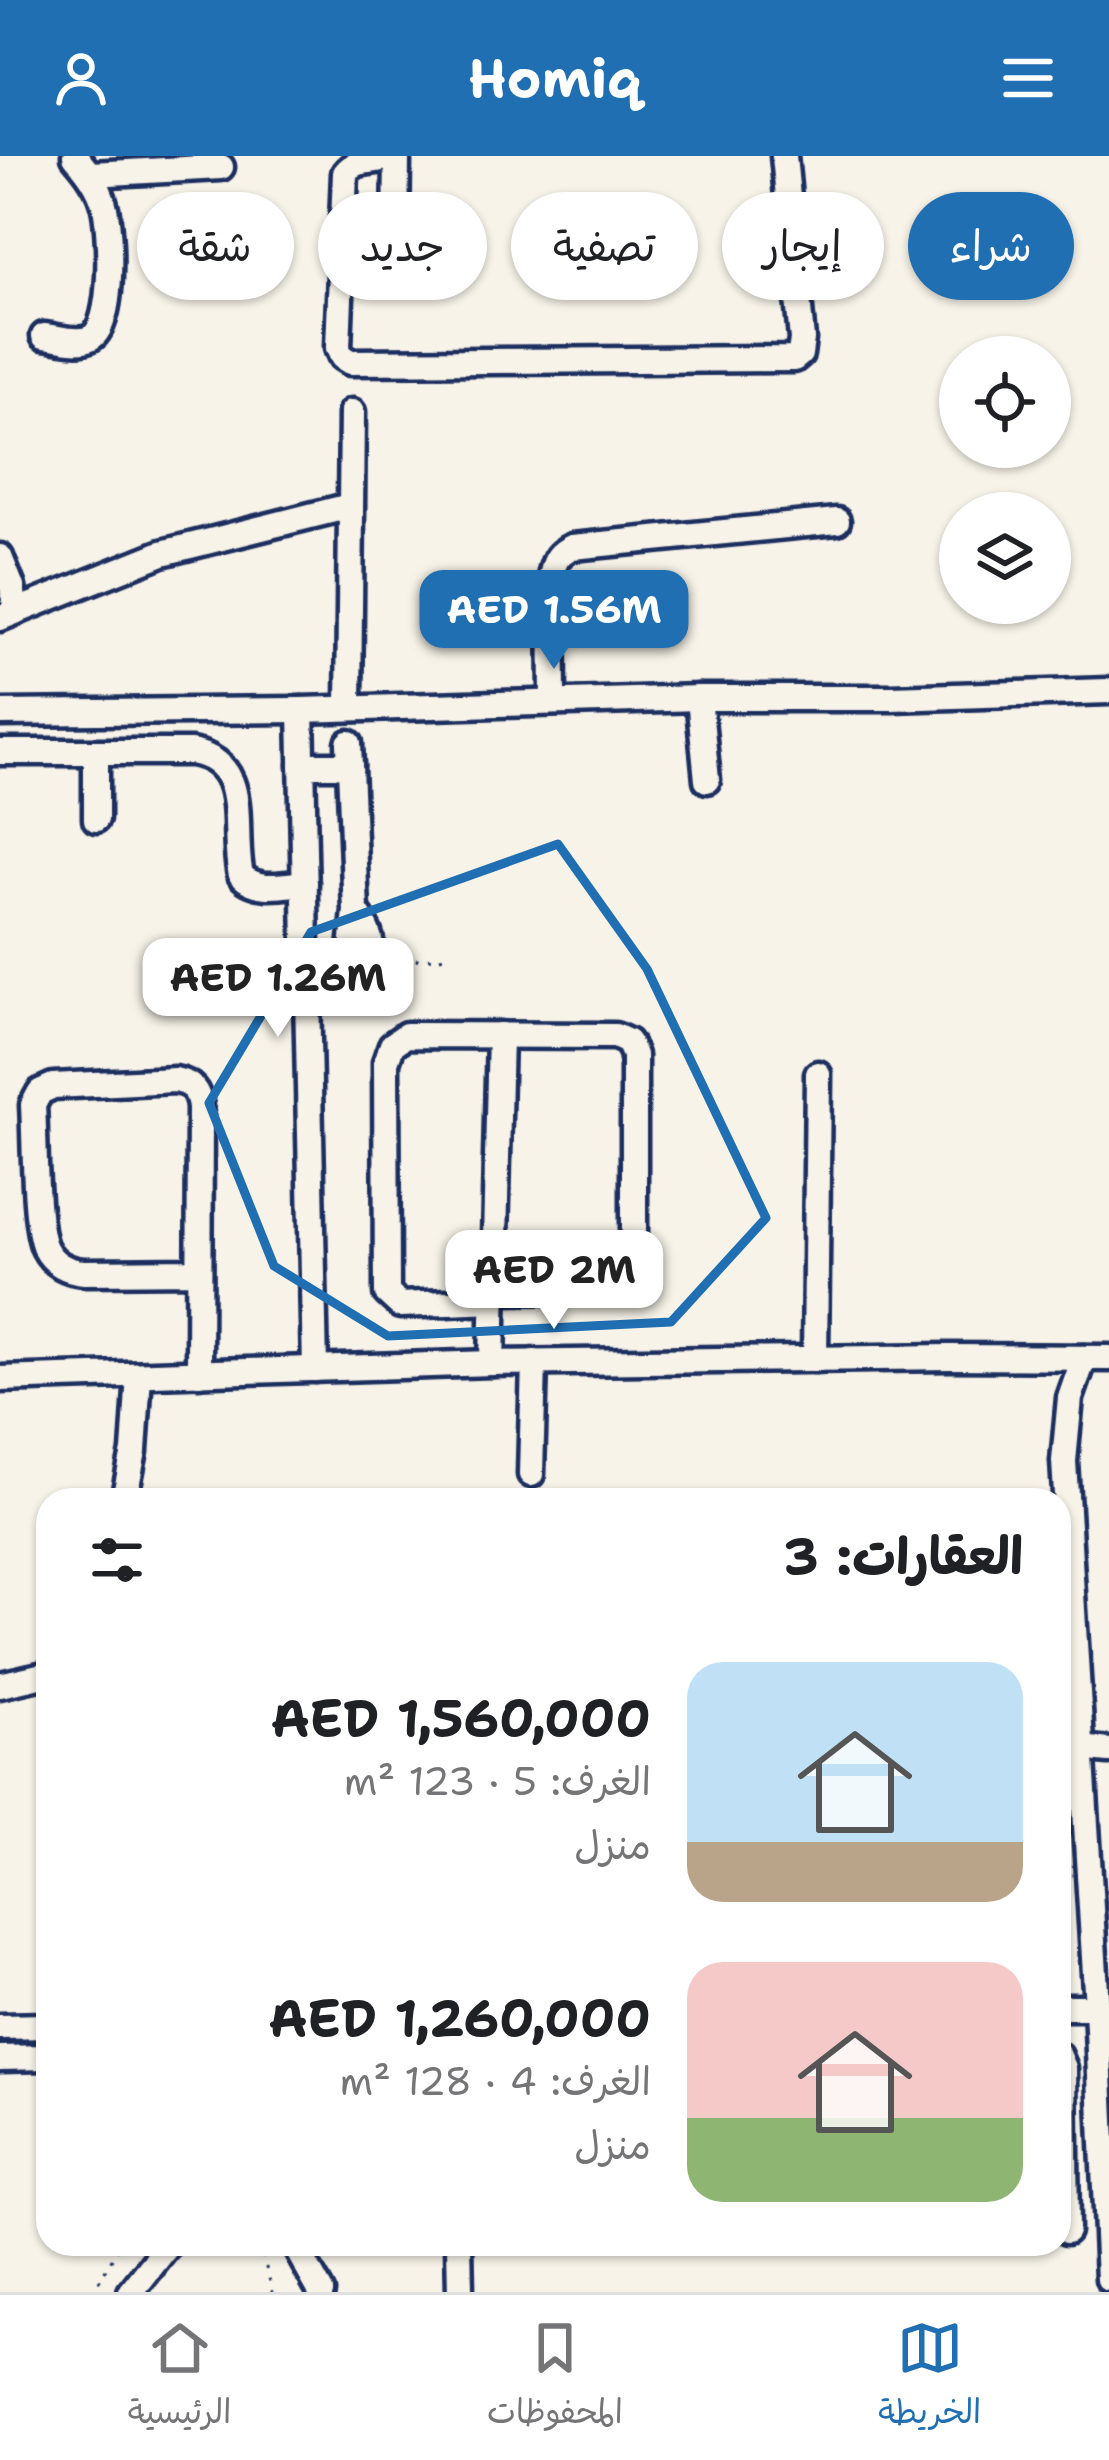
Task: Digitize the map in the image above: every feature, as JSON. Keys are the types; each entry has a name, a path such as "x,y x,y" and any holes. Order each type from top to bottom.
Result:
{"street":[{"path":"395,192 395,156 355,162 345,173 338,348 350,362 794,358 800,354 802,339 784,156"},
{"path":"83,165 221,167"},
{"path":"44,336 85,340 94,337 104,320 110,229 104,200 83,165"},
{"path":"349,708 352,412"},
{"path":"0,557 12,586 8,614 162,554 350,506"},
{"path":"553,702 552,573 561,552 572,547 837,521"},
{"path":"0,713 1109,691"},
{"path":"699,698 707,780"},
{"path":"301,710 315,1369"},
{"path":"0,752 208,755 231,777 241,875 258,886 305,883"},
{"path":"96,754 96,819"},
{"path":"302,765 350,754 356,911 371,940 372,962"},
{"path":"582,1290 400,1304 387,1293 386,1062 392,1046 406,1035 615,1036 628,1042 632,1048 634,1252"},
{"path":"492,1363 500,1035"},
{"path":"815,1359 818,1074"},
{"path":"199,1271 72,1271 52,1258 40,1228 33,1106 40,1092 53,1086 175,1081 194,1088 200,1107 199,1372"},
{"path":"0,1378 534,1362 1096,1358"},
{"path":"1066,1488 1070,1398 1096,1358"},
{"path":"531,1474 534,1362"},
{"path":"126,1488 139,1375"},
{"path":"1071,1579 1109,2278"},
{"path":"0,1685 36,1677"},
{"path":"1081,1748 1109,1751"},
{"path":"1071,2007 1097,2007"},
{"path":"0,2027 36,2026"},
{"path":"0,2058 36,2057"},
{"path":"131,2292 160,2256"},
{"path":"300,2256 321,2292"},
{"path":"459,2256 460,2292"}],"path":[{"path":"372,962 450,957"},
{"path":"93,2292 113,2256"},
{"path":"262,2256 273,2292"}],"highlighted area":[{"path":"558,844 647,969 766,1218 671,1322 388,1336 274,1266 209,1103 311,932"}]}
